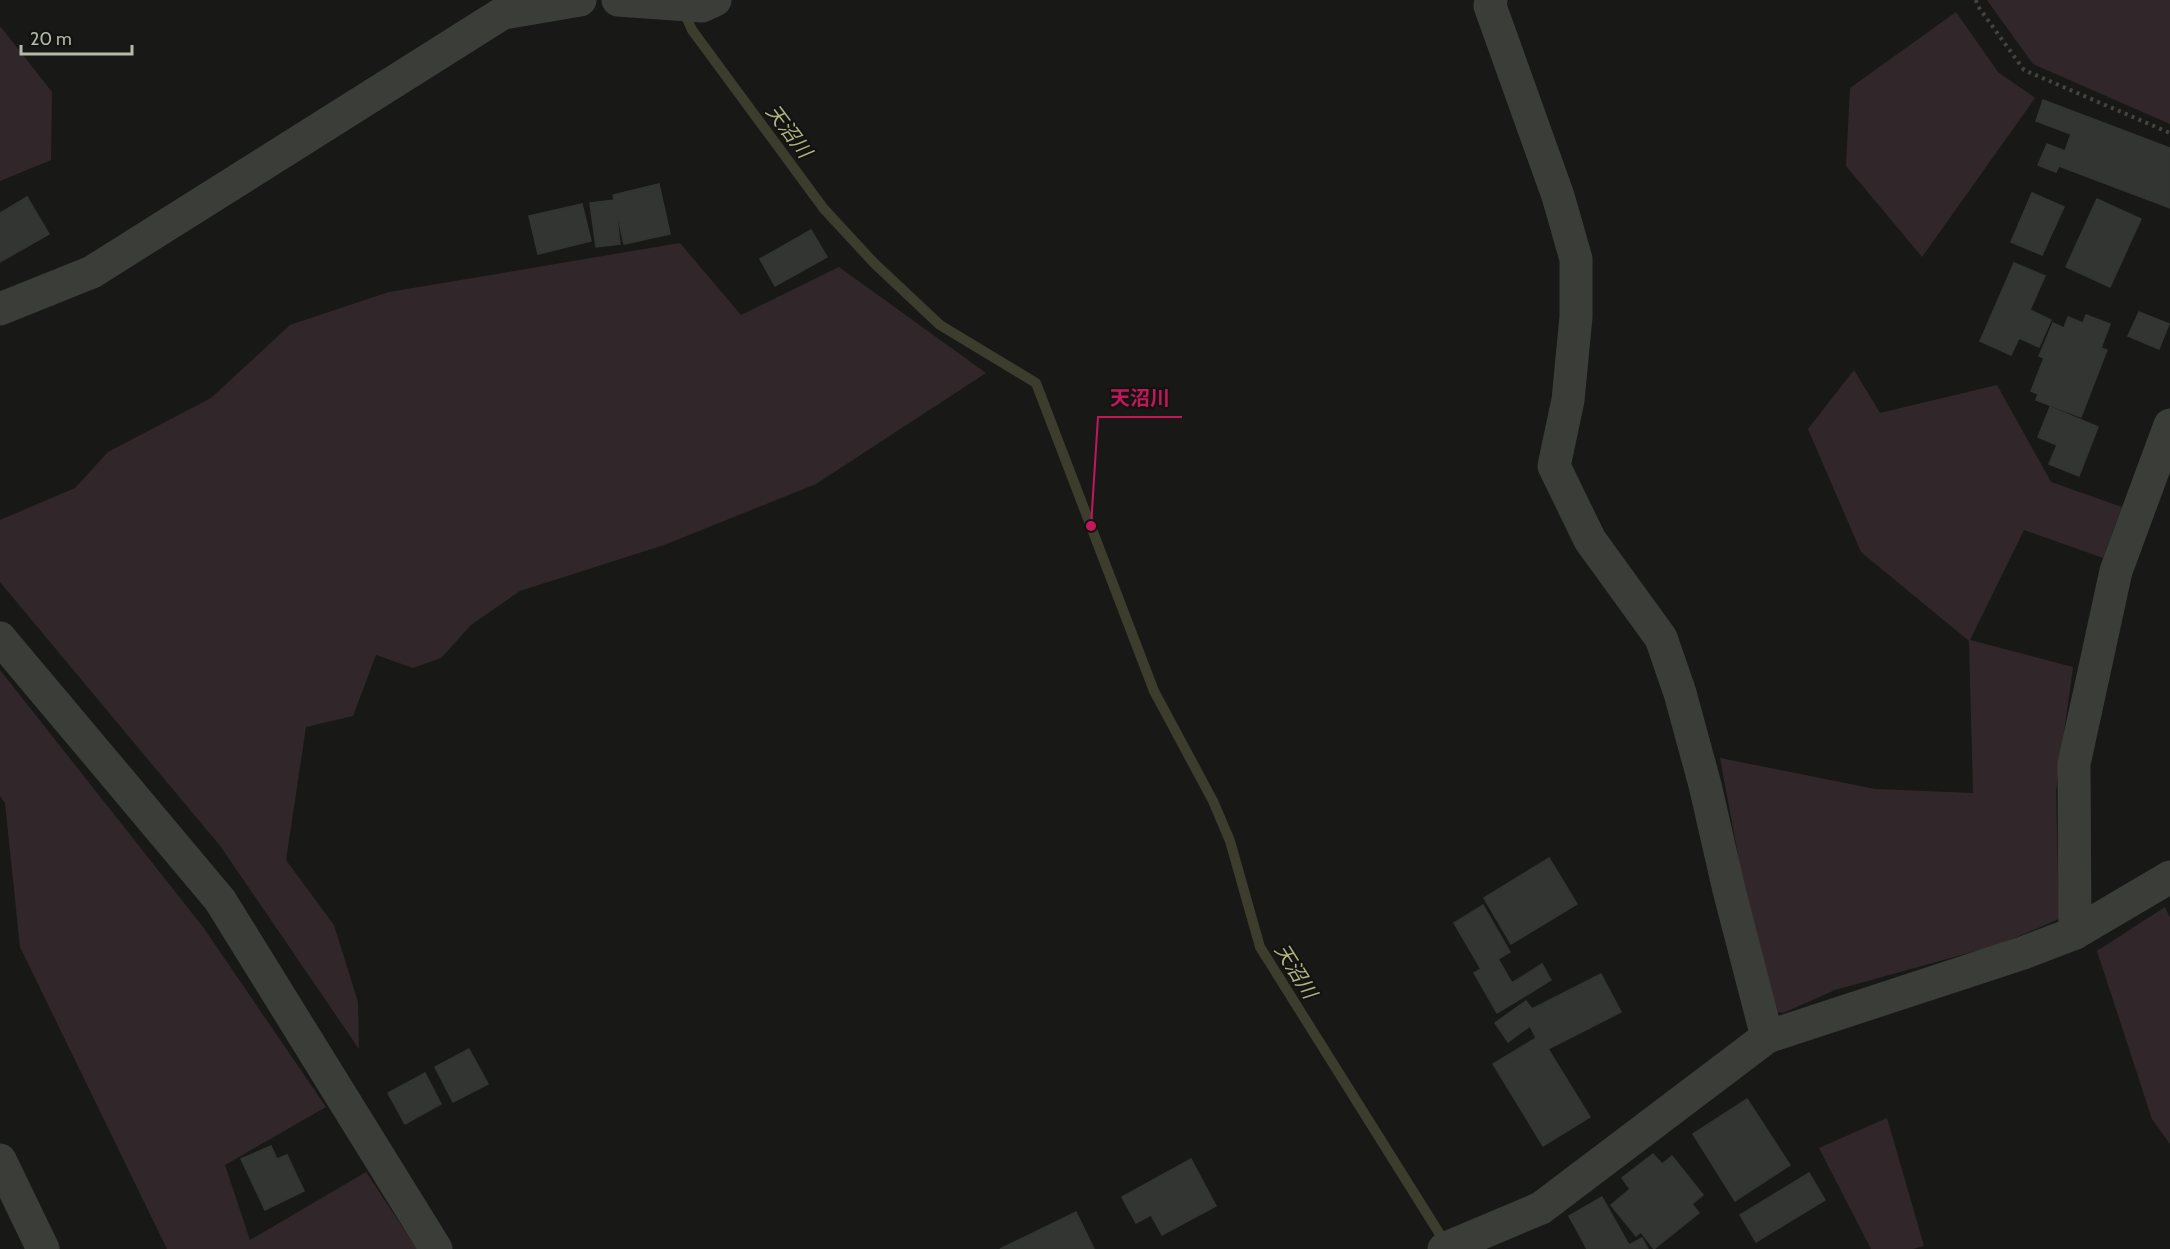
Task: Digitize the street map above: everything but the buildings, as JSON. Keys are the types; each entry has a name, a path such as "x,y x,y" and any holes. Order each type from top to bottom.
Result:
{"street":[{"path":"0,309 93,272 503,13 580,0"},
{"path":"618,0 702,6 716,0"},
{"path":"1491,0 1490,6 1558,196 1576,258 1576,317 1568,400 1554,466 1590,540 1661,638 1680,693 1767,1037"},
{"path":"2075,933 2074,764 2116,571 2170,425"},
{"path":"0,638 220,900 436,1249"},
{"path":"1444,1249 1542,1208 1767,1037 2023,953 2075,933 2170,877"},
{"path":"0,1160 43,1249"}],"path":[{"path":"1976,0 1977,5 2024,70 2170,133"}],"shaded area":[{"path":"1987,0 2170,0 2170,124 2033,64"},
{"path":"1956,12 1998,72 2035,98 1922,257 1846,166 1850,88"},
{"path":"0,26 52,92 51,160 0,181"},
{"path":"680,243 741,315 839,267 986,373 816,484 664,545 520,591 471,625 441,658 413,668 376,655 353,716 306,727 286,860 334,925 358,1002 359,1049 221,847 0,582 0,520 75,488 108,452 211,398 290,325 389,292"},
{"path":"1854,370 1880,413 1997,385 2051,482 2122,507 2103,558 2024,530 1970,640 2073,667 2056,791 2059,919 2001,944 1835,990 1783,1013 1767,1010 1720,758 1875,789 1973,793 1969,641 1861,552 1808,429"},
{"path":"0,670 203,927 326,1107 225,1165 250,1240 366,1172 417,1249 167,1249 20,947 5,803 0,796"},
{"path":"2165,907 2170,918 2170,1144 2152,1119 2097,951"},
{"path":"1887,1118 1924,1246 1913,1249 1871,1249 1819,1148"}],"waterway":[{"name":"天沼川","path":"682,8 692,30 824,209 874,263 940,325 1036,383 1154,691 1213,801 1230,841 1260,947 1446,1244"}],"place":[{"name":"天沼川","path":"1091,526"}]}
